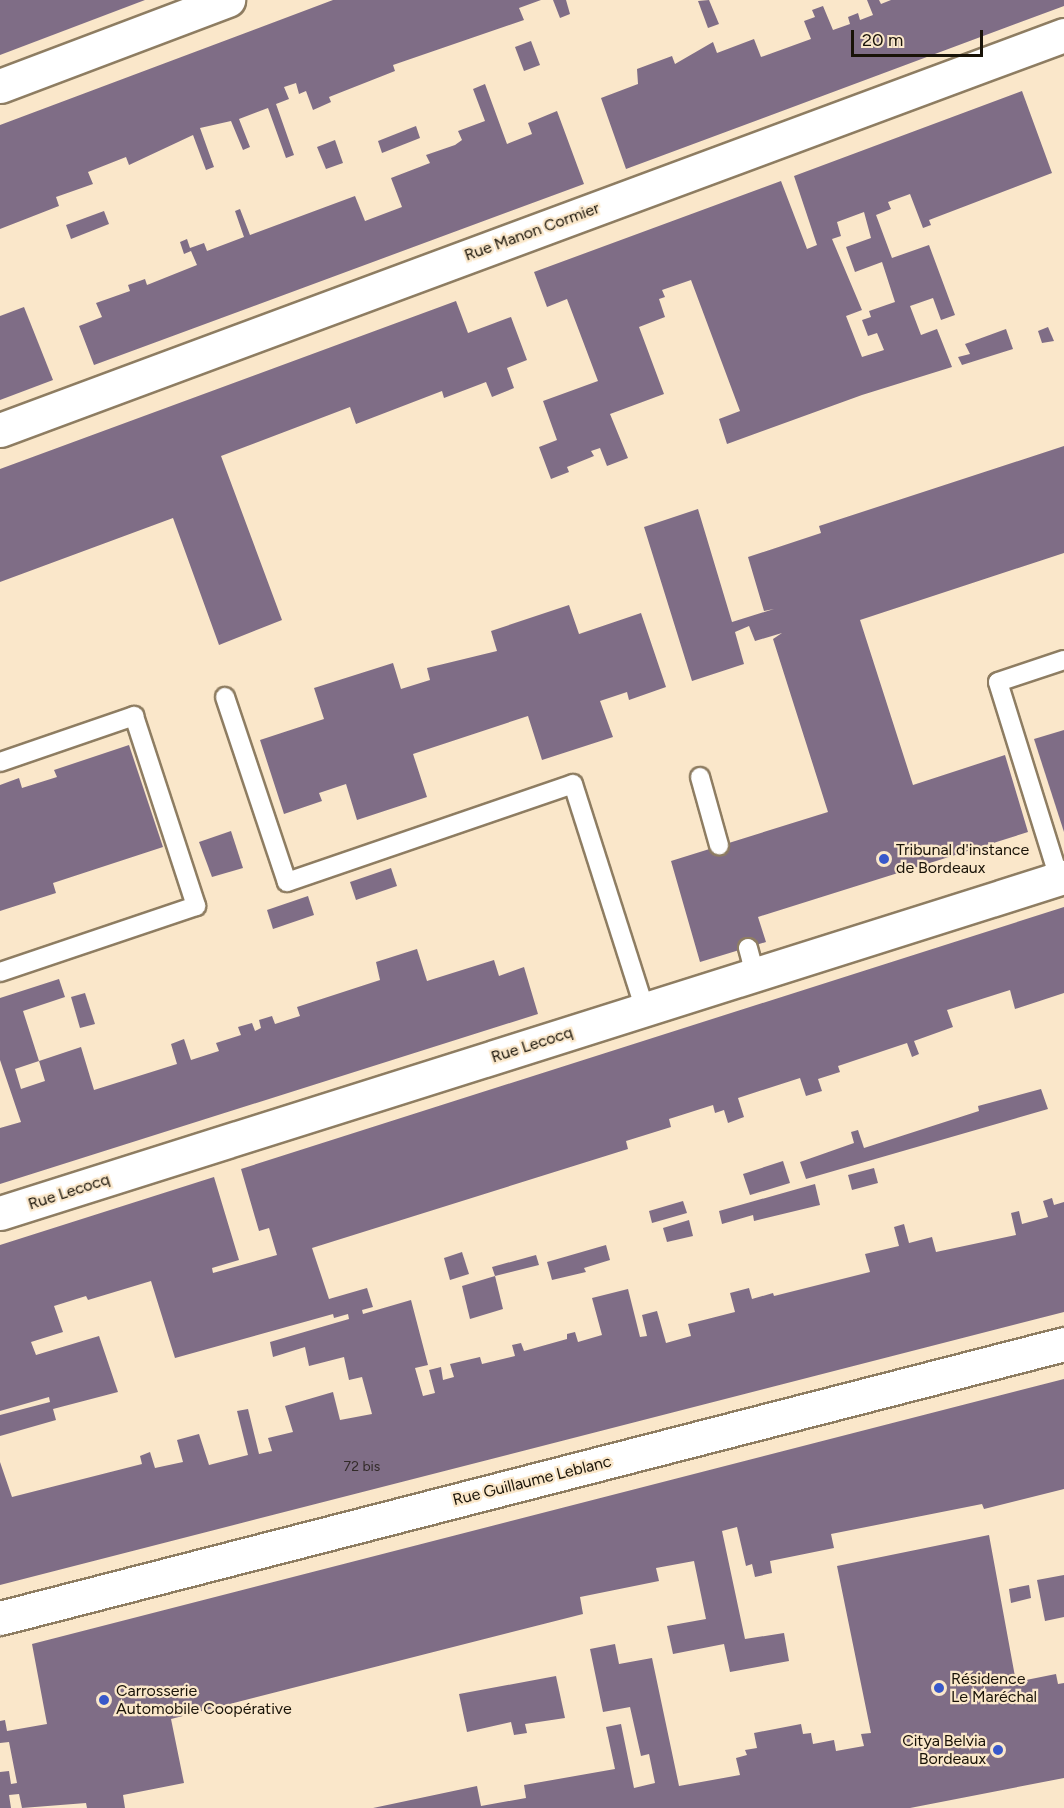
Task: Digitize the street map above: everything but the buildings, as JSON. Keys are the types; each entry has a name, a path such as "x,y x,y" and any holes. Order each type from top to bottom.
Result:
{"street":[{"path":"0,86 228,0"},
{"name":"Rue Manon Cormier","path":"0,430 1064,35"},
{"name":"Rue Lecocq","path":"0,1213 645,1009 752,961 1061,877"},
{"name":"Rue Guillaume Leblanc","path":"0,1618 1064,1344"}],"lane":[{"path":"1061,877 998,681 1064,660"},
{"path":"225,697 287,882 573,784 645,1009"},
{"path":"0,762 134,716 196,906 0,972"},
{"path":"699,777 719,845"}],"place":[{"name":"Tribunal d'instance de Bordeaux","path":"884,859"},
{"name":"Résidence Le Maréchal","path":"939,1688"},
{"name":"Carrosserie Automobile Coopérative","path":"104,1700"},
{"name":"Citya Belvia Bordeaux","path":"998,1750"}]}
